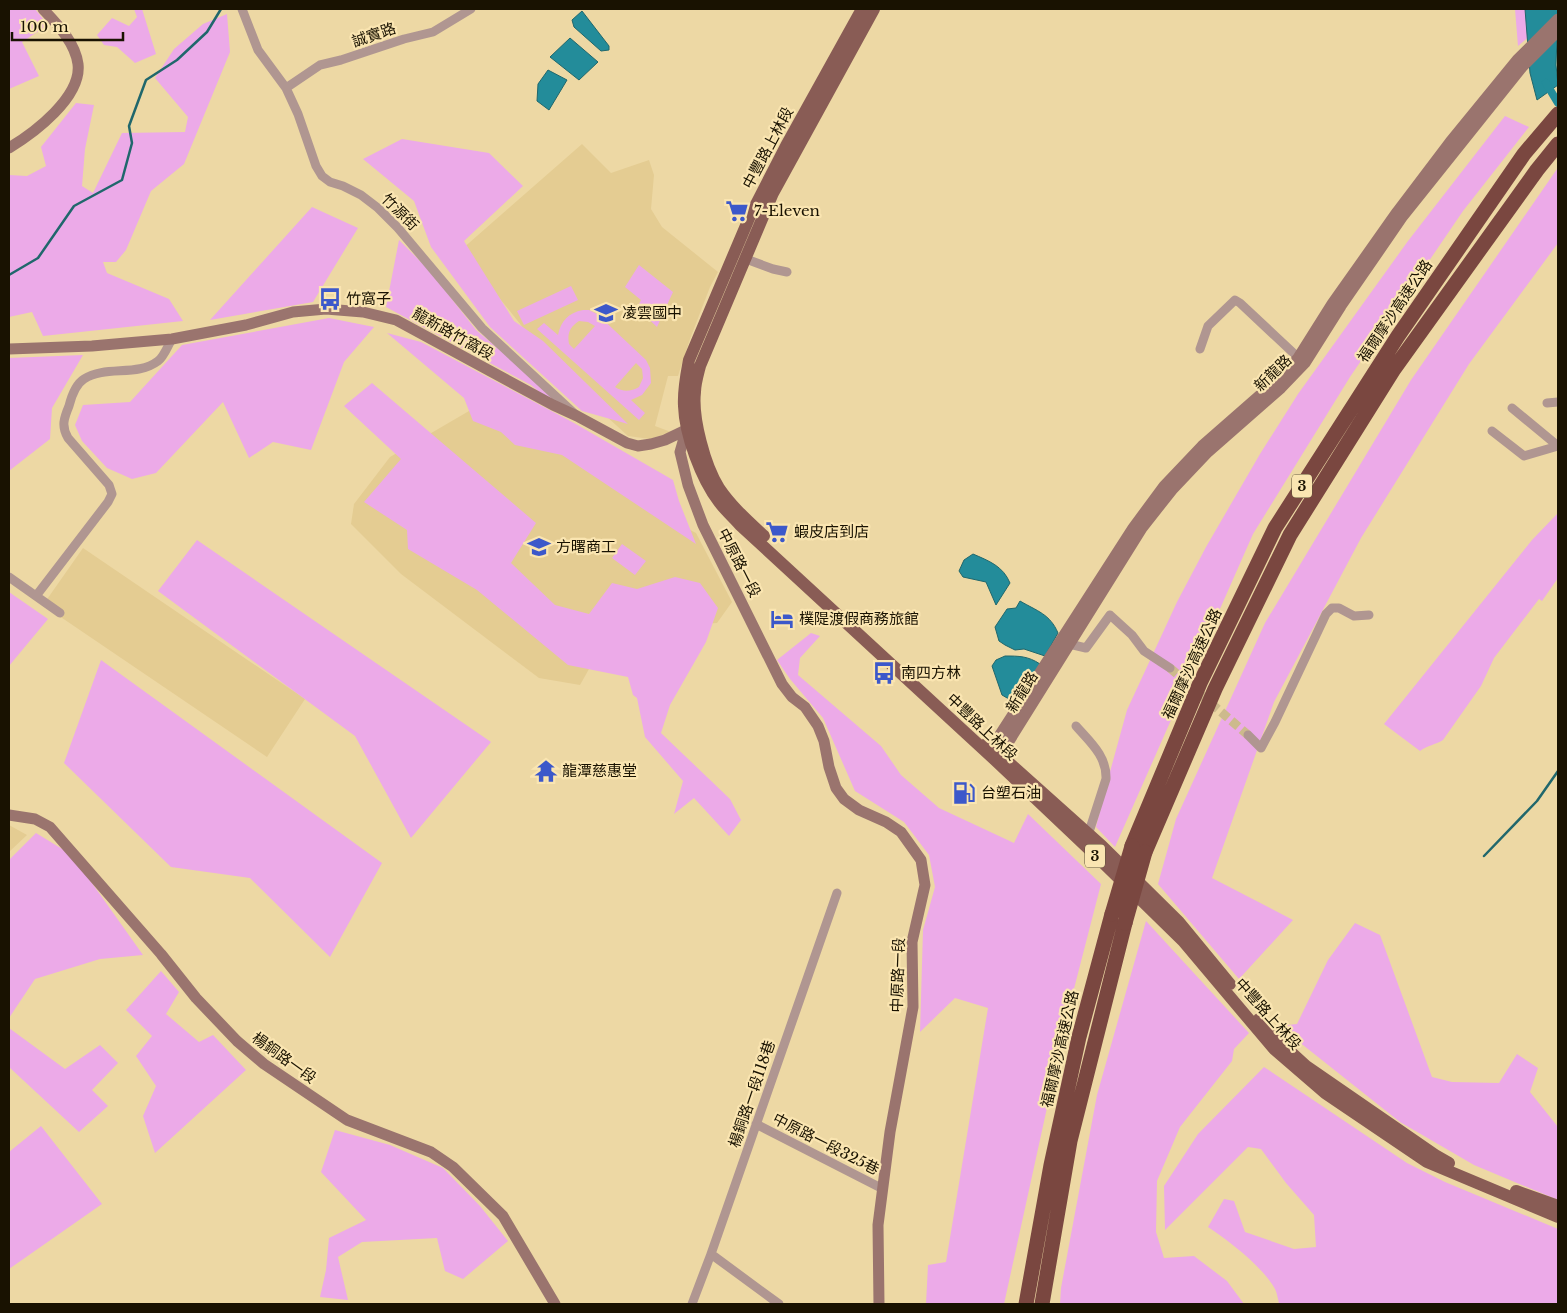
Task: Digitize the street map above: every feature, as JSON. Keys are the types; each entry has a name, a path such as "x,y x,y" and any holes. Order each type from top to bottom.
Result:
{"highway":[{"name":"福爾摩沙高速公路","path":"1026,1304 1055,1147 1079,1037 1112,914 1200,683 1275,528 1398,336 1524,154 1558,114"},
{"name":"福爾摩沙高速公路","path":"1042,1304 1070,1141 1125,923 1138,849 1290,535 1394,369 1537,170 1558,144"}],"main road":[{"name":"中豐路上林段","path":"692,427 684,407 684,381 690,360 708,315 750,216 786,146 862,9"},
{"name":"中豐路上林段","path":"874,9 773,193 700,366 694,392 692,427 696,458 708,485 724,508 740,525 1088,835 1179,922 1248,1008 1282,1045 1306,1066 1435,1156 1476,1176 1558,1206"},
{"name":"中豐路上林段","path":"995,753 1183,941 1274,1049 1325,1093 1427,1162 1558,1217"}],"street":[{"path":"9,148 26,138 65,101 76,82 78,65 72,47 42,9"},
{"name":"竹源街","path":"242,9 258,50 286,88 298,114 316,166 322,176 330,182 361,195 378,208 398,228 482,328 577,416"},
{"name":"誠實路","path":"286,88 320,65 341,60 404,38 433,32 472,9"},
{"path":"1520,63 1558,19"},
{"path":"1520,63 1558,31"},
{"name":"新龍路","path":"995,753 1069,644 1142,528 1172,490 1208,452 1281,388 1403,216 1520,63"},
{"path":"746,259 787,272"},
{"path":"1200,349 1208,326 1235,300 1301,361"},
{"name":"龍新路竹窩段","path":"9,349 92,346 172,339 246,325 293,312 326,309 363,312 396,320 627,443 638,446 652,444 692,427"},
{"path":"36,596 108,502 112,494 110,485 63,430 71,397 82,380 101,373 145,368 159,361 172,339"},
{"name":"新龍路","path":"995,753 1133,528 1164,486 1202,446 1301,361"},
{"path":"1546,403 1558,402"},
{"path":"1512,408 1558,446"},
{"name":"中原路一段","path":"692,427 680,452 688,485 703,525 782,684 792,697 805,707 818,726 824,741 829,767 836,788 844,800 901,832 921,860 925,885 912,942 914,1007 890,1132 878,1225 879,1304"},
{"path":"1492,431 1524,456 1558,446"},
{"path":"9,577 60,612"},
{"path":"1248,735 1261,748 1326,614 1332,608 1339,608 1354,616 1369,615"},
{"path":"1069,644 1086,648 1110,615 1132,635 1144,651 1170,668"},
{"path":"1076,726 1102,757 1106,769 1106,778 1088,835"},
{"name":"楊銅路一段","path":"9,815 35,819 50,827 161,954 196,998 236,1041 264,1064 348,1120 431,1152 453,1167 503,1216 555,1304"},
{"name":"楊銅路一段118巷","path":"692,1304 837,893"},
{"name":"中原路一段325巷","path":"756,1124 883,1189"},
{"path":"711,1254 779,1304"}],"shaded area":[{"path":"9,9 35,9 48,25 22,42 39,76 9,89"},
{"path":"134,9 142,9 156,54 135,63 117,47 104,45 97,35 112,18 129,26 137,17"},
{"path":"1515,9 1558,9 1558,12 1518,46"},
{"path":"227,14 230,52 184,164 151,191 126,250 116,262 103,262 107,273 169,299 183,321 43,336 32,312 9,317 9,175 27,176 46,166 41,147 76,103 94,105 85,149 82,186 93,193 122,133 185,132 188,117 155,78 174,49 203,24"},
{"path":"1505,116 1529,127 1463,211 1350,377 1253,534 1115,847 1096,827 1127,710 1177,602 1206,547 1260,454 1298,394 1408,241"},
{"path":"402,139 489,153 523,186 464,241 514,321 543,341 628,424 582,411 490,327 431,247 414,201 363,159"},
{"name":"凌雲國中","path":"582,144 611,173 649,160 654,175 651,209 662,227 718,272 710,287 690,339 678,376 668,376 655,426 671,432 650,439 628,436 560,374 461,250"},
{"path":"1557,169 1558,243 1469,364 1361,538 1274,702 1212,878 1293,920 1239,979 1158,884 1176,819 1265,623 1411,380"},
{"path":"312,207 358,228 313,302 210,320"},
{"path":"399,240 430,271 476,330 555,396 550,401 531,385 386,307"},
{"path":"639,265 673,292 657,327 637,308 641,300 625,287"},
{"path":"571,286 578,300 524,325 517,311"},
{"path":"589,310 597,314 646,360 650,368 651,383 642,395 631,400 645,413 639,420 537,329 544,323 558,335 566,318 573,313","holes":["579,321 588,322 595,326 574,349 569,344 568,337 571,328","636,363 642,369 643,378 639,387 627,391 615,387"]},
{"path":"329,318 374,327 344,362 311,450 273,442 249,458 223,402 156,473 132,479 107,468 82,441 75,425 83,405 130,402 182,345"},
{"path":"387,333 421,342 574,423 673,480 696,544 562,455 515,445 501,432 473,421 464,398"},
{"path":"83,355 52,408 50,439 9,471 9,358"},
{"path":"372,383 536,523 511,563 555,605 589,614 612,583 637,589 675,577 700,583 718,608 706,642 670,705 661,733 730,799 741,820 729,836 694,798 674,814 683,781 645,737 637,698 633,695 628,677 568,665 477,590 408,549 407,530 364,502 401,459 344,406"},
{"name":"方曙商工","path":"469,411 539,428 665,517 696,533 732,602 717,623 685,625 617,619 580,685 539,678 401,574 351,524 354,504 390,457"},
{"path":"1558,513 1558,578 1542,601 1539,599 1494,658 1481,686 1443,740 1420,751 1384,724 1532,540"},
{"path":"197,540 491,742 411,838 355,736 158,591"},
{"path":"622,544 646,561 635,575 612,558"},
{"path":"83,548 305,699 267,757 43,605"},
{"path":"9,592 48,619 9,666"},
{"path":"811,633 820,636 800,658 798,675 881,746 901,775 939,808 1014,843 1028,814 1101,884 1068,1012 1004,1304 926,1304 928,1265 946,1262 988,1008 955,998 920,1032 923,930 935,887 929,855 904,822 855,791 823,718 790,679 777,660"},
{"path":"101,660 382,863 330,957 250,878 171,867 64,763"},
{"path":"9,825 27,835 9,852"},
{"path":"36,833 72,855 143,955 100,959 35,979 9,1018 9,860"},
{"path":"1146,921 1249,1033 1234,1049 1232,1061 1180,1127 1157,1181 1156,1232 1164,1258 1194,1256 1227,1281 1244,1304 1060,1304 1061,1288 1097,1095"},
{"path":"1355,923 1380,935 1432,1077 1452,1082 1499,1083 1517,1054 1538,1068 1530,1092 1558,1127 1558,1200 1474,1165 1400,1122 1279,1026 1297,1024 1328,960"},
{"path":"161,971 179,992 166,1014 199,1042 213,1035 246,1070 155,1153 143,1116 156,1086 136,1056 152,1036 126,1010"},
{"path":"9,1028 65,1069 100,1045 118,1063 92,1090 108,1106 79,1132 9,1067"},
{"path":"1264,1067 1407,1163 1445,1182 1558,1229 1558,1304 1279,1304 1275,1289 1254,1263 1208,1227 1224,1199 1234,1201 1245,1232 1294,1249 1316,1247 1314,1215 1286,1183 1261,1149 1248,1147 1165,1230 1164,1186 1198,1134"},
{"path":"41,1126 102,1204 9,1269 9,1152"},
{"path":"335,1130 390,1145 443,1168 480,1206 508,1241 463,1279 445,1271 437,1238 362,1242 338,1257 348,1300 320,1297 326,1270 329,1238 366,1220 321,1172"}],"water":[{"path":"1525,9 1558,9 1556,65 1558,85 1537,100 1530,73"},
{"path":"582,11 609,46 609,50 601,51 574,27 572,20"},
{"path":"570,38 598,62 579,80 550,57"},
{"path":"548,70 567,80 549,110 537,101 538,84"},
{"path":"973,554 999,568 1004,572 1010,583 996,605 986,582 963,577 959,571 964,560"},
{"path":"1020,601 1047,617 1058,633 1045,656 1024,649 1015,650 999,641 995,627 1007,609 1016,608"},
{"path":"1005,656 1023,657 1040,664 1014,702 1002,695 992,666 996,660"}],"waterway":[{"path":"9,275 38,258 74,206 122,180 132,143 129,126 146,80 177,60 207,32 221,9"},
{"path":"1546,83 1558,103"},
{"path":"1484,856 1537,801 1558,771"}],"tunnel":[{"path":"1170,668 1248,735"}],"place":[{"name":"7-Eleven","path":"737,211"},
{"name":"竹窩子","path":"330,299"},
{"name":"凌雲國中","path":"606,313"},
{"name":"蝦皮店到店","path":"777,532"},
{"name":"方曙商工","path":"539,547"},
{"name":"樸隄渡假商務旅館","path":"782,619"},
{"name":"南四方林","path":"884,673"},
{"name":"龍潭慈惠堂","path":"546,771"},
{"name":"台塑石油","path":"964,793"}]}
